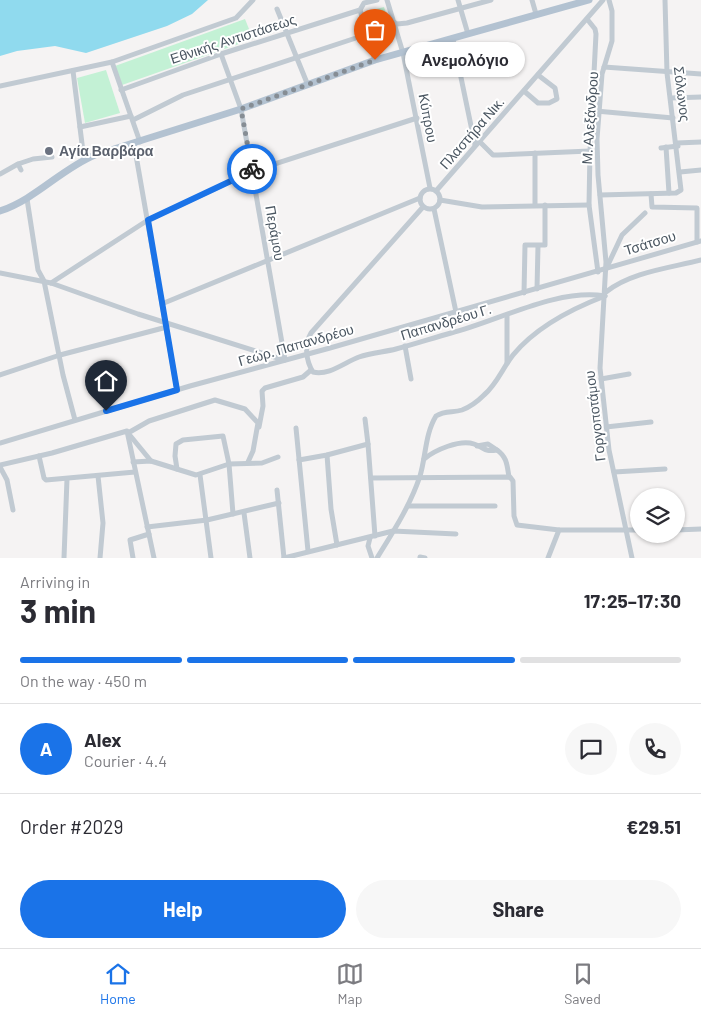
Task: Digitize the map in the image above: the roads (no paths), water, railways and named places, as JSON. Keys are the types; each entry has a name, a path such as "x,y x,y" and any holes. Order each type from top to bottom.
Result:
{"main road":[{"path":"0,211 27,199 84,160 241,109 307,83 375,60 589,0"}],"street":[{"path":"0,86 112,62 236,18 253,0"},
{"name":"Εθνικής Αντιστάσεως","path":"121,90 221,54 360,10 364,4 377,0"},
{"name":"Κύπρου","path":"387,0 403,52 430,188"},
{"path":"458,0 468,34"},
{"path":"80,127 132,118 169,101 394,22 400,24 492,0"},
{"path":"532,0 536,14"},
{"name":"Πλαστήρα Νικ.","path":"436,191 603,0"},
{"name":"Μ. Αλεξάνδρου","path":"606,269 597,155 604,67 612,41 612,11 609,0"},
{"name":"Σόλωνος","path":"665,0 667,73 681,190 680,193 669,193"},
{"path":"277,9 307,83"},
{"path":"360,10 375,60"},
{"name":"Μ. Αλεξάνδρου","path":"588,19 596,34 589,205 598,272"},
{"path":"453,39 477,143 493,154 590,150"},
{"name":"Περάμου","path":"221,54 241,109 285,360"},
{"path":"112,62 132,118 137,143 177,390"},
{"path":"604,67 701,74"},
{"path":"73,71 84,160"},
{"path":"524,91 538,103 549,103 557,99 555,88 538,75"},
{"path":"670,98 701,98"},
{"path":"592,111 673,118"},
{"path":"51,282 148,220 252,171 417,118"},
{"path":"600,195 669,193 663,147 701,142"},
{"path":"535,153 535,205"},
{"path":"0,174 20,167 33,159 52,157"},
{"path":"680,172 701,170"},
{"path":"423,207 420,198 423,191 430,188 436,191 440,200"},
{"path":"651,194 652,207 697,208 699,241"},
{"path":"164,303 420,198"},
{"path":"27,199 38,270 44,281 75,420"},
{"path":"440,200 482,207 589,205"},
{"path":"440,200 434,209 456,312"},
{"path":"524,293 525,246 527,244 543,246 545,243 545,205"},
{"path":"423,207 434,209"},
{"path":"248,462 259,427 263,406 262,391 265,388 290,383 303,377 311,370 306,355 307,339 311,333 423,207"},
{"path":"606,269 622,234 645,213"},
{"name":"Τσάτσου","path":"598,272 699,241"},
{"path":"536,289 538,246"},
{"path":"377,558 408,506 419,478 430,429 436,416 446,412 463,410 476,402 495,384 526,342 552,321 606,294 618,283 701,260"},
{"name":"Γοργοποτάμου","path":"606,269 606,294 600,348 601,379 606,427 632,558"},
{"path":"0,272 51,282 167,324 285,360"},
{"name":"Γεώρ. Παπανδρέου","path":"0,443 177,390 598,272"},
{"name":"Παπανδρέου Γ.","path":"311,370 316,373 325,371 345,365 360,357 405,346 573,296 606,294"},
{"path":"507,316 508,364"},
{"path":"0,375 167,324"},
{"path":"405,346 411,379"},
{"path":"601,379 629,374"},
{"path":"13,510 7,480 0,466 123,432 128,433 149,421 215,400 245,409 254,418 259,427"},
{"path":"364,419 371,478 372,537 368,546 372,558"},
{"path":"606,427 651,422"},
{"path":"296,428 308,551"},
{"path":"128,433 151,461"},
{"path":"128,433 154,558"},
{"path":"177,469 176,444 183,440 220,436 225,438 233,514"},
{"path":"299,460 368,444"},
{"path":"424,459 448,447 469,444 477,446 484,451 497,450 506,459 508,477"},
{"path":"327,455 337,545"},
{"path":"39,456 44,478 49,480 136,472"},
{"path":"133,462 151,461 189,474 200,475 208,470 229,464 248,462 262,464 278,457"},
{"path":"614,472 665,469"},
{"path":"200,475 211,558"},
{"path":"98,476 103,523 100,558"},
{"path":"371,478 508,477 513,481 514,516 518,524 559,530 627,530"},
{"path":"64,558 67,479"},
{"path":"277,490 284,558 394,531 456,534"},
{"path":"147,527 207,520 279,503"},
{"path":"408,506 495,506"},
{"path":"244,512 250,558"},
{"path":"685,530 701,529"},
{"path":"548,558 559,530"},
{"path":"133,558 131,539 149,534"}],"water":[{"path":"0,0 208,0 192,14 167,26 86,53 55,46 17,51 0,56"}],"place":[{"name":"Ανεμολόγιο","path":"375,60"},
{"name":"Αγία Βαρβάρα","path":"49,151"}]}
